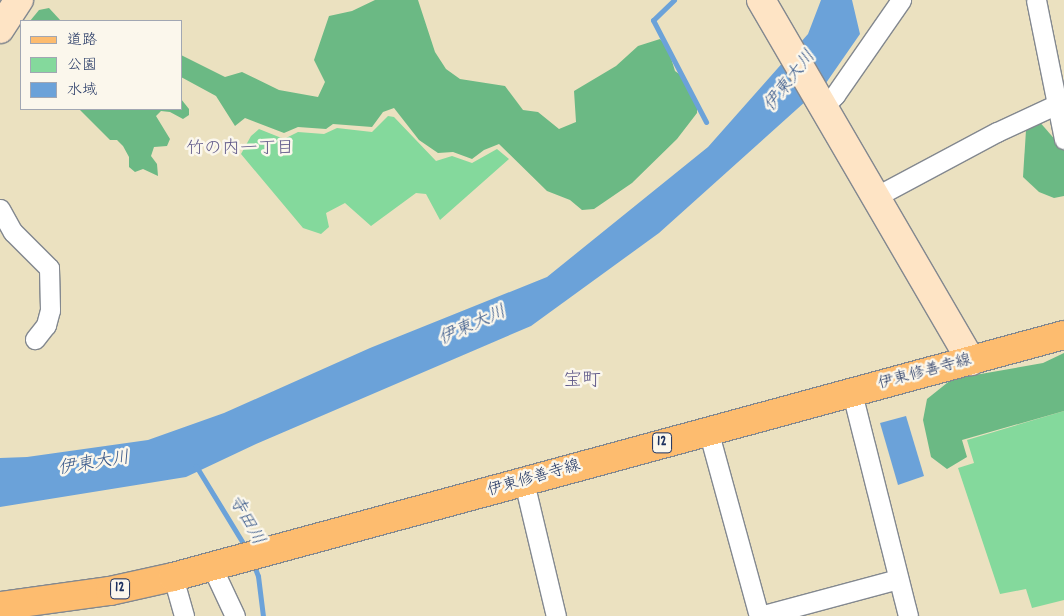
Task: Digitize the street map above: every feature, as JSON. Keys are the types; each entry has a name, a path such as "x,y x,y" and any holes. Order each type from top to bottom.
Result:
{"main road":[{"name":"伊東修善寺線","path":"0,606 110,591 173,577 708,430 1064,335"}],"street":[{"path":"0,28 19,0"},
{"path":"760,0 877,196 971,361"},
{"path":"821,102 835,95 901,0"},
{"path":"1036,0 1060,102 1064,139"},
{"path":"877,196 1060,102"},
{"path":"0,209 13,232 49,268 50,310 46,325 35,339"},
{"path":"852,393 908,616"},
{"path":"708,430 759,616 898,579"},
{"path":"524,482 556,616"},
{"path":"212,567 235,616"},
{"path":"173,577 184,616"}],"green space":[{"path":"375,0 418,0 435,52 446,69 460,79 505,86 523,110 538,112 559,129 576,122 574,91 616,66 638,46 660,39 668,48 675,71 686,79 697,103 697,113 677,139 632,183 594,209 582,210 570,200 547,191 499,144 484,150 472,159 453,152 438,153 419,140 394,108 383,112 372,127 333,124 326,129 298,127 284,133 245,118 235,126 216,96 182,78 182,56 225,77 242,72 279,90 318,97 325,82 314,60 329,16 352,11"},
{"path":"49,8 60,20 31,20 39,10"},
{"path":"182,100 189,109 189,115 183,119 170,112 161,111 156,116 170,139 167,146 154,147 151,156 157,164 158,176 143,169 135,172 129,167 129,157 123,146 117,140 110,140 80,110 182,110"},
{"path":"388,116 394,117 436,161 452,156 472,163 497,149 509,159 440,220 426,194 416,193 371,226 345,203 326,213 329,227 321,234 303,228 241,154 251,136 259,129 284,139 298,132 324,134 337,128 372,132"},
{"path":"1038,120 1064,150 1064,196 1054,198 1039,192 1023,177 1026,130"},
{"path":"1064,353 1064,411 962,440 967,457 947,469 931,457 923,420 927,399 952,379 1043,363"},
{"path":"1064,411 1064,600 1032,608 1026,589 1000,594 958,468 974,463 967,440"}],"water":[{"name":"伊東大川","path":"821,0 852,0 860,34 826,83 659,233 531,326 256,444 186,477 0,507 0,458 27,457 148,440 224,413 370,348 547,277 708,147 808,34"},
{"path":"906,416 924,476 898,485 880,423"}],"waterway":[{"path":"674,0 653,20 706,122"},
{"name":"寺田川","path":"196,466 246,548"},
{"name":"寺田川","path":"253,563 258,576 263,616"}],"district":[{"name":"竹の内一丁目","path":"240,150"},
{"name":"宝町","path":"582,382"}]}
